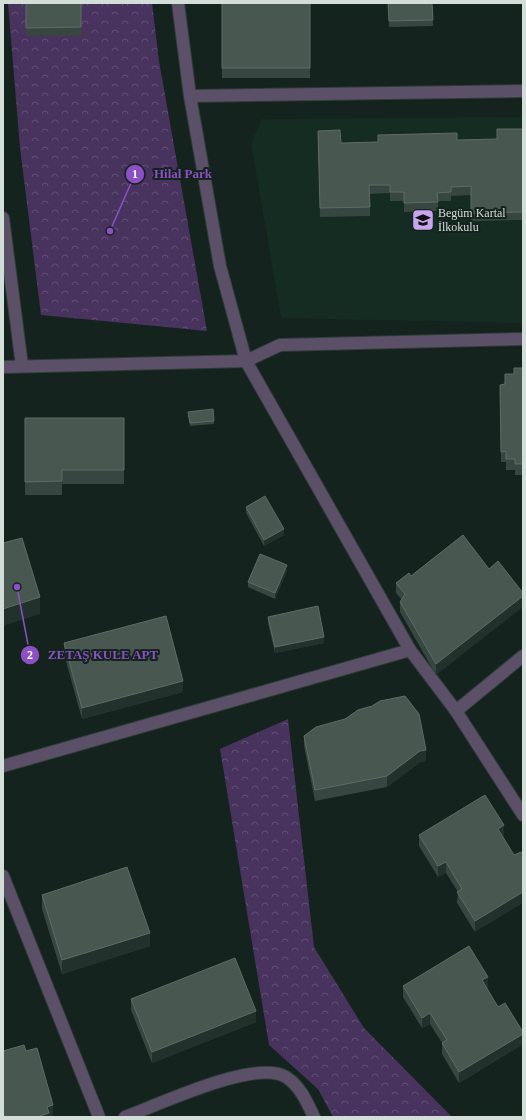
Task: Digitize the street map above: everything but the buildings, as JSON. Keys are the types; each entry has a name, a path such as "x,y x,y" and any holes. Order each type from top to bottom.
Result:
{"street":[{"path":"178,3 190,96 220,266 246,361 410,650 456,711 523,814"},
{"path":"190,96 523,92"},
{"path":"3,218 22,366"},
{"path":"3,366 246,361 280,345 523,339"},
{"path":"3,766 410,650"},
{"path":"456,711 523,656"},
{"path":"3,876 99,1117"},
{"path":"125,1117 228,1078 263,1072 286,1077 304,1095 314,1117"}],"shaded area":[{"path":"523,117 523,323 281,318 251,143 262,119"}],"green space":[{"path":"8,3 152,3 159,61 207,331 41,315 20,148"},
{"path":"288,719 314,947 364,1028 452,1117 333,1117 318,1089 269,1045 220,749"}],"place":[{"name":"Begüm Kartal İlkokulu","path":"423,220"},
{"name":"Hilal Park","path":"110,231"},
{"name":"ZETAŞ KULE APT","path":"17,587"}]}
